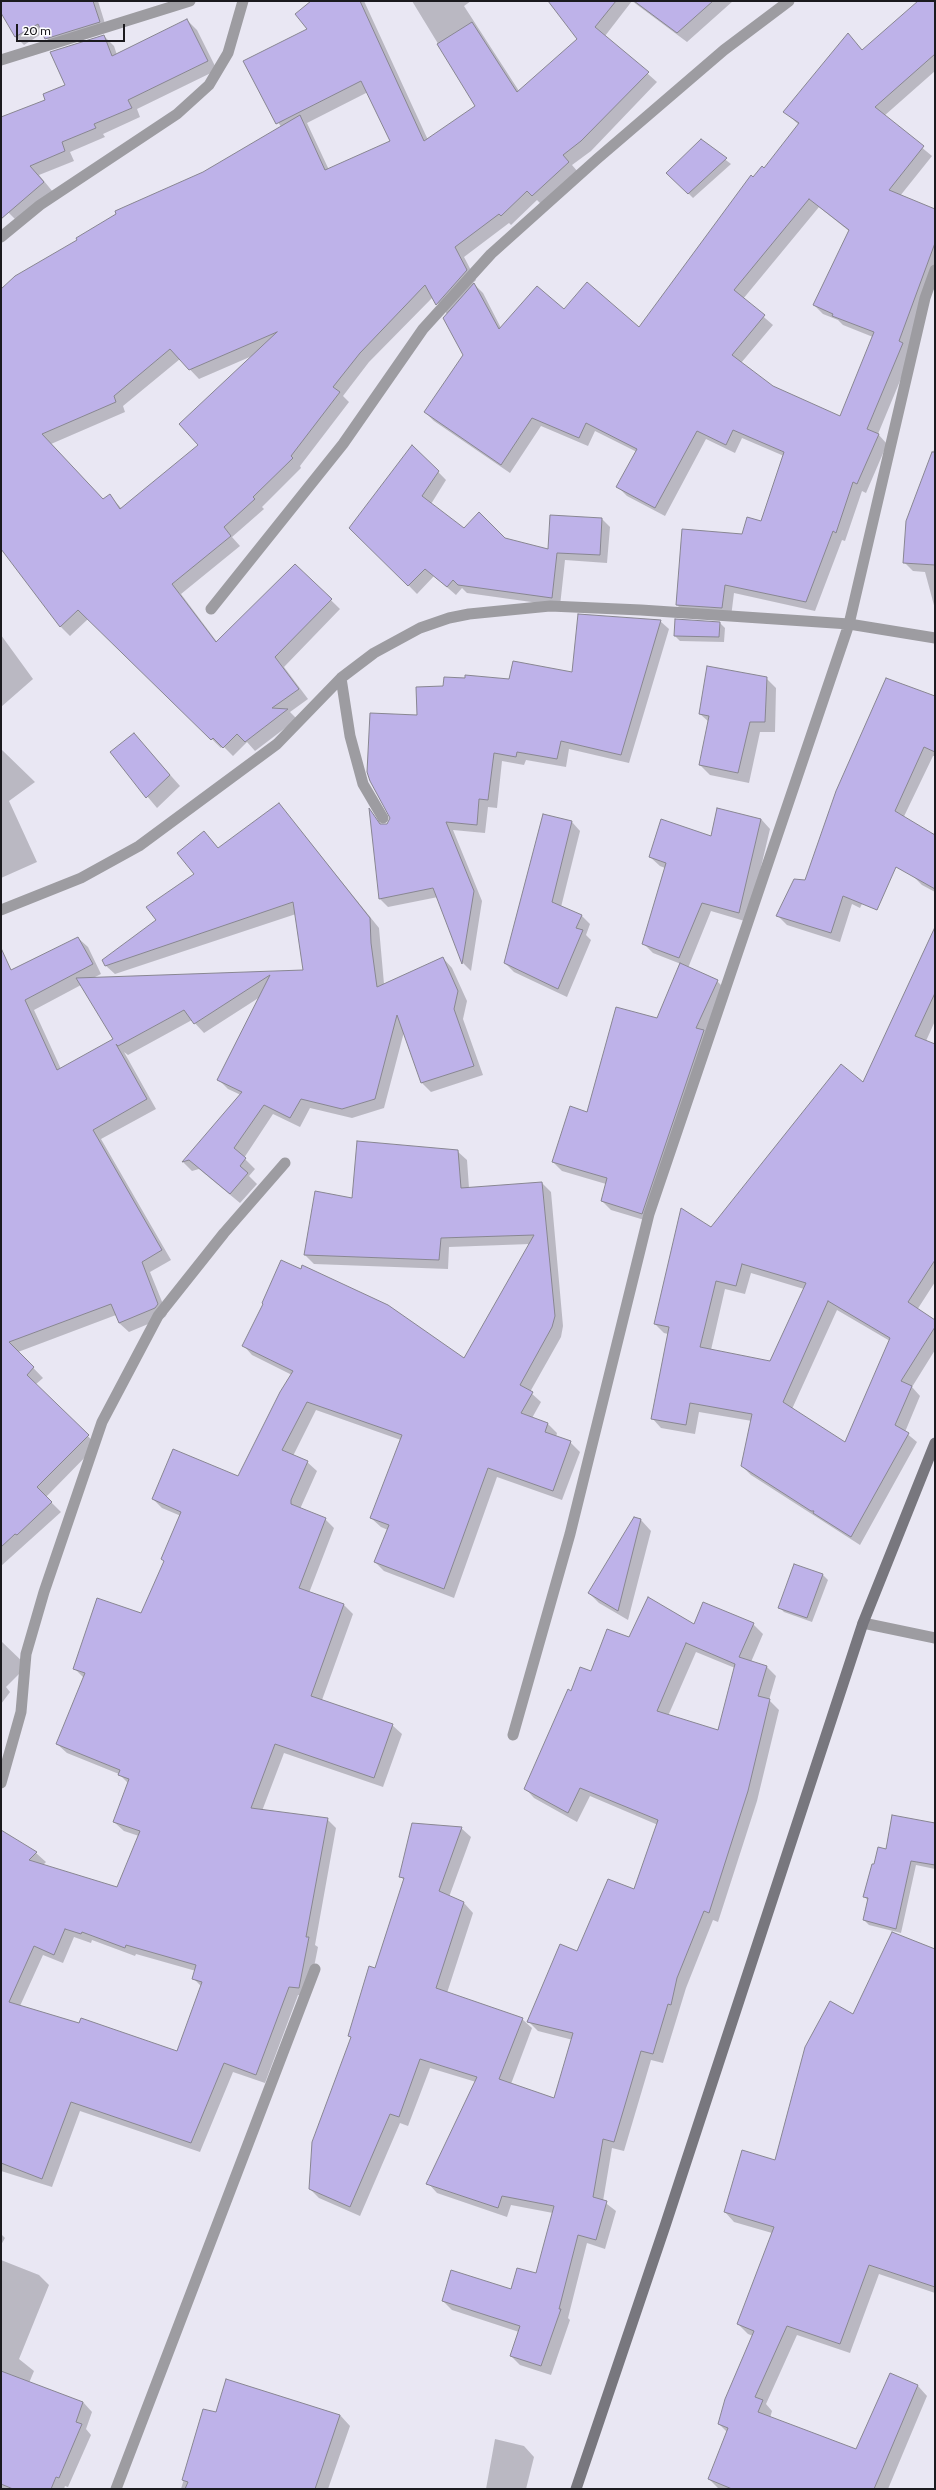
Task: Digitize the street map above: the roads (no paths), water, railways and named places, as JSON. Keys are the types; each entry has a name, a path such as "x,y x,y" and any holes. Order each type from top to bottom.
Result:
{"main road":[{"path":"576,2489 665,2226 863,1623 935,1443"}],"street":[{"path":"1,60 190,1"},
{"path":"1,237 40,205 176,114 209,85 228,53 243,1"},
{"path":"211,609 352,433 423,329 491,254 596,158 724,50 789,1"},
{"path":"513,1735 570,1534 649,1214 849,624 925,298 935,270"},
{"path":"1,910 81,878 138,846 277,744 341,678 374,653 407,635 449,618 469,614 550,606 640,610 849,624 935,638"},
{"path":"341,678 350,736 362,784 383,818"},
{"path":"1,1783 21,1712 26,1654 44,1592 102,1422 158,1316 224,1233 285,1163"},
{"path":"863,1623 935,1638"},
{"path":"116,2489 315,1969"}]}
